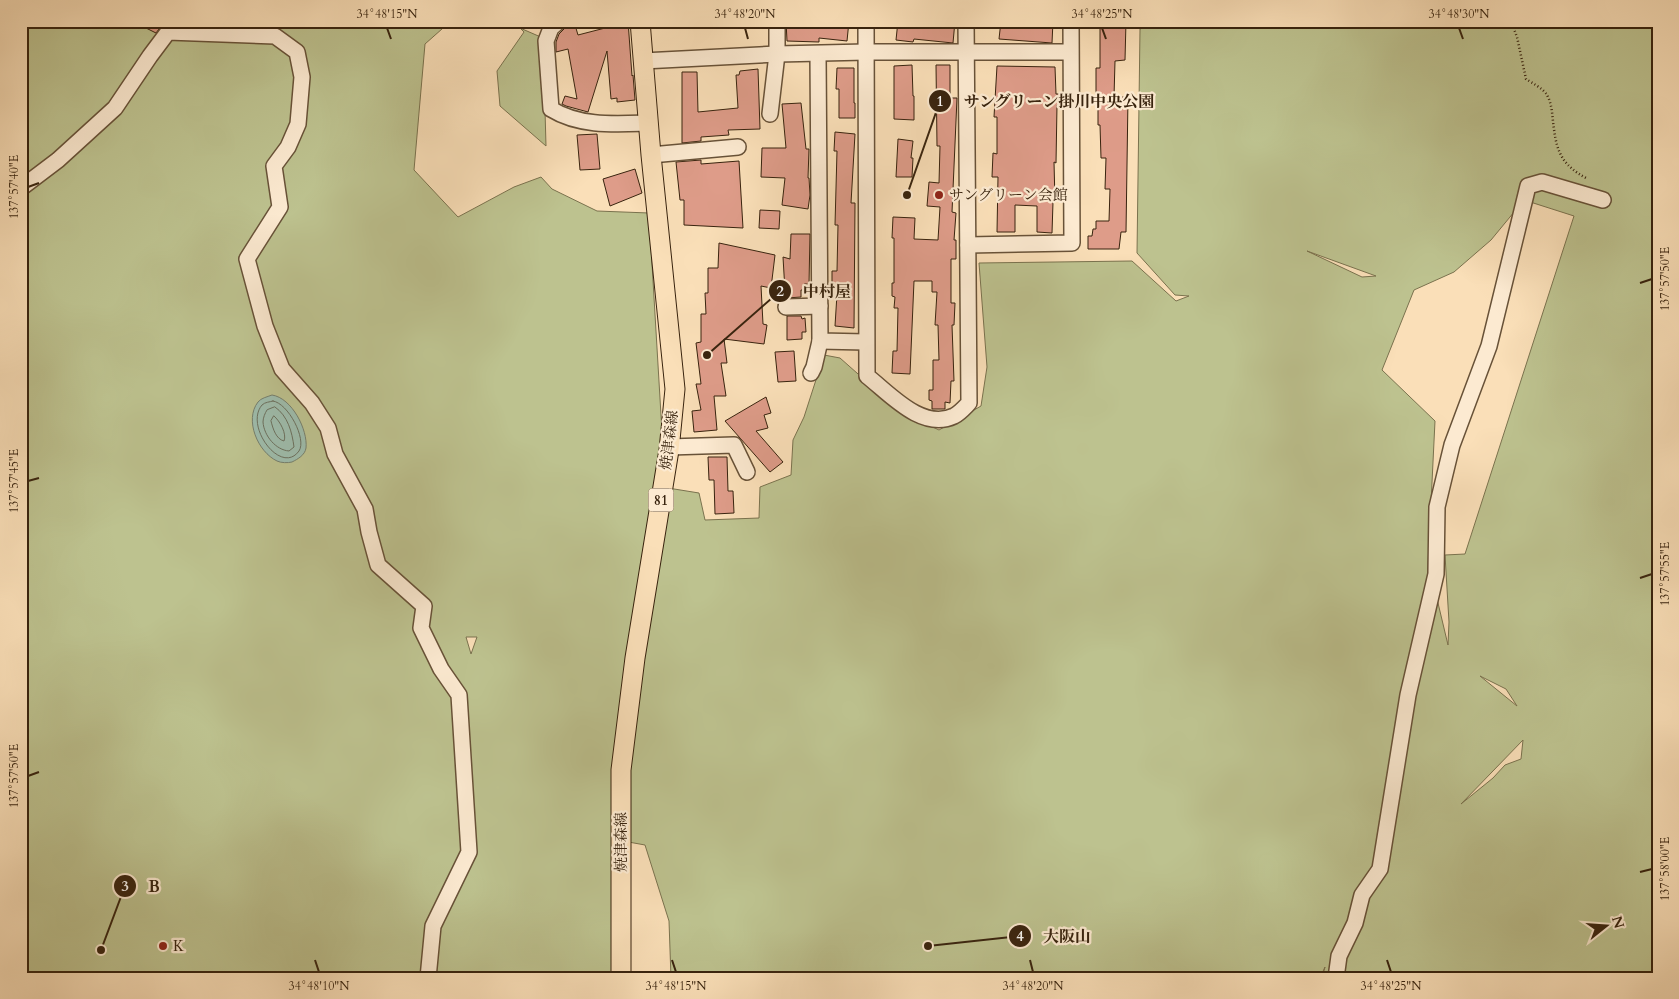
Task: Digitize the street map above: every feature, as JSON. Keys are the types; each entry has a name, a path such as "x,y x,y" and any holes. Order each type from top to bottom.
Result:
{"main road":[{"name":"焼津森線","path":"621,978 621,770 635,658 669,447 675,389 651,155 640,21"}],"street":[{"path":"558,21 551,28 546,41 551,110 600,125 648,123"},
{"path":"770,114 777,54 777,21"},
{"path":"866,21 867,376 912,412 938,421 956,416 969,403 966,21"},
{"path":"968,245 1072,243 1071,21"},
{"path":"21,188 58,160 115,108 168,32 275,36 297,52 302,77 298,124 288,147 274,166 280,207 247,259 265,326 282,369 312,403 328,428 335,454 365,509 378,565 424,606 420,628 441,669 459,695 469,852 433,926 428,978"},
{"path":"643,61 777,54 866,52 1070,52"},
{"path":"811,373 820,341 818,54"},
{"path":"651,155 738,147"},
{"path":"1336,978 1339,956 1356,923 1362,895 1380,869 1408,695 1436,574 1437,507 1452,445 1489,346 1528,186 1542,182 1604,200"},
{"path":"786,307 820,306"},
{"path":"820,341 866,342"},
{"path":"669,447 734,445 747,472"}],"path":[{"path":"1511,21 1517,37 1526,79 1547,94 1554,131 1563,161 1575,172 1590,181"}],"green space":[{"path":"21,21 451,21 425,44 414,170 458,217 514,187 541,177 552,189 597,211 649,213 662,432 668,488 699,493 705,520 759,518 760,487 791,475 793,440 804,417 824,355 840,358 901,412 939,430 981,406 987,367 979,263 1132,261 1176,301 1189,296 1175,295 1137,253 1140,29 1164,21 1658,21 1658,978 1322,978 1325,967 1320,978 671,978 669,921 645,845 623,841 621,978 21,978","holes":["1524,200 1574,216 1465,554 1445,555 1449,622 1448,645 1433,582 1426,606 1435,421 1382,370 1414,290 1454,272 1491,240","1307,251 1376,276 1362,277","466,637 477,637 471,654","1480,676 1506,689 1517,706","1523,740 1521,759 1505,765 1493,778 1461,804"]},
{"path":"520,28 543,38 546,146 500,106 497,71 524,32"}],"water":[{"path":"272,395 279,397 292,408 304,433 306,448 304,453 292,462 280,462 270,457 264,451 255,435 252,418 254,409 259,401"}],"building":[{"path":"132,21 165,21 156,33"},
{"path":"606,21 628,21 635,100 617,102 617,98 611,99 607,51 588,112 562,104 565,96 577,99 568,49 556,52 556,42 559,34 566,27 575,25 578,35 609,27"},
{"path":"786,21 849,21 847,41 819,38 819,42 787,41"},
{"path":"898,21 955,21 953,43 914,39 913,42 896,40"},
{"path":"1001,21 1053,21 1052,43 999,39"},
{"path":"1100,21 1126,21 1125,60 1115,61 1114,97 1128,97 1126,232 1121,232 1119,249 1088,249 1088,236 1092,236 1093,229 1096,229 1096,221 1109,221 1110,189 1105,189 1106,158 1101,158 1098,94 1096,94 1096,68 1100,68"},
{"path":"912,65 914,120 894,119 894,66"},
{"path":"936,65 950,65 950,98 957,98 952,212 956,213 954,240 956,240 956,259 951,259 951,303 955,303 954,325 952,325 954,381 951,381 950,403 945,402 945,409 932,409 932,401 929,400 929,390 933,390 933,360 939,360 938,325 935,325 937,292 932,292 932,281 914,281 910,374 892,373 893,351 897,351 898,308 894,308 895,297 892,296 892,283 894,283 893,217 915,218 914,239 938,240 940,207 927,206 929,182 939,183 940,146 937,146"},
{"path":"997,66 1055,67 1056,94 1062,94 1062,105 1057,105 1056,163 1054,162 1055,202 1053,202 1052,233 1037,232 1037,206 1015,205 1015,232 997,232 998,177 992,177 993,153 997,154 997,117 994,117"},
{"path":"837,68 854,68 855,118 839,118 839,89 836,89"},
{"path":"758,69 760,129 728,130 729,135 701,137 701,141 682,143 682,72 697,72 698,112 738,108 736,75 739,75 740,71"},
{"path":"801,103 806,149 809,149 808,178 810,195 808,209 782,205 785,178 761,177 762,148 786,148 782,104"},
{"path":"835,132 855,134 851,203 855,203 854,328 835,326 837,294 832,294 832,271 837,271 838,225 835,225 837,151 834,151"},
{"path":"597,134 600,169 580,170 577,135"},
{"path":"898,139 913,141 911,158 913,158 912,177 896,177"},
{"path":"701,160 701,164 739,161 743,228 684,225 684,200 680,200 676,162"},
{"path":"635,169 642,193 610,206 603,179"},
{"path":"760,210 780,211 779,229 759,228"},
{"path":"791,234 810,234 809,284 804,284 804,290 801,290 801,297 787,298 783,257 790,259"},
{"path":"719,243 775,255 771,288 761,286 763,324 767,325 764,344 724,339 727,363 721,363 726,396 714,396 717,430 694,432 692,411 701,410 696,384 701,384 696,343 701,342 701,314 706,314 705,293 708,293 708,268 718,268"},
{"path":"787,316 801,316 802,319 805,318 806,332 802,332 802,339 787,340"},
{"path":"794,351 796,381 778,382 775,352"},
{"path":"766,397 771,413 764,415 768,428 756,431 783,462 770,472 725,421"},
{"path":"708,457 727,457 728,491 733,491 734,513 715,514 714,480 709,480"}],"place":[{"name":"サングリーン掛川中央公園","path":"907,195"},
{"name":"サングリーン会館","path":"939,195"},
{"name":"中村屋","path":"707,355"},
{"name":"K","path":"163,946"},
{"name":"大阪山","path":"928,946"},
{"name":"B","path":"101,950"}]}
